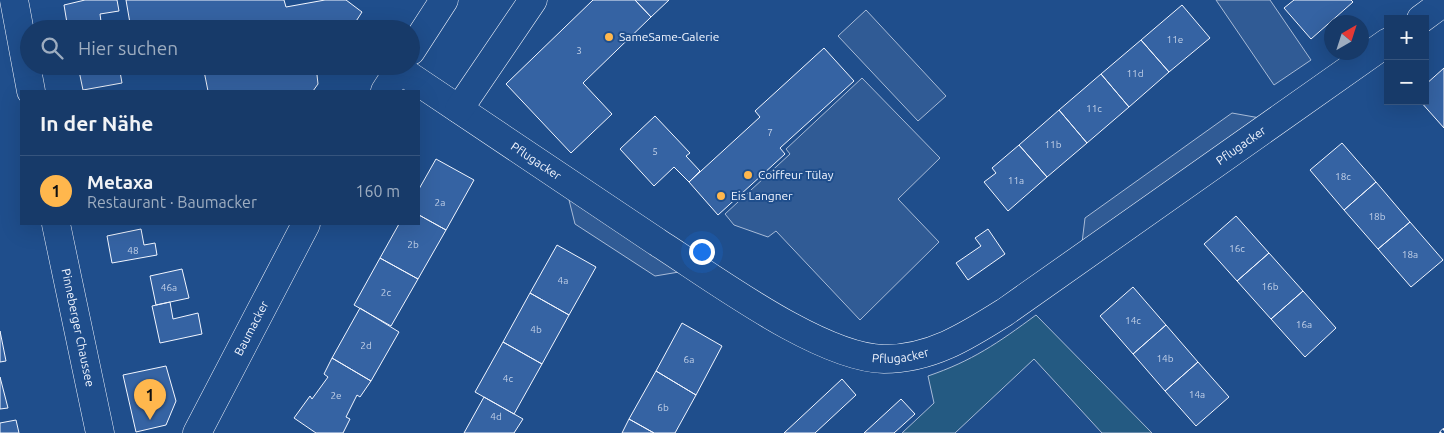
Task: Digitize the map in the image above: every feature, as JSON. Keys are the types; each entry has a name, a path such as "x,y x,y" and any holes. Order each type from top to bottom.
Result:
{"street":[{"path":"14,0 20,32"},
{"path":"420,37 444,0"},
{"path":"458,109 533,0"},
{"path":"1426,15 1444,2"},
{"name":"Pflugacker","path":"408,75 627,222 788,325 824,344 852,354 882,359 913,357 943,348 1005,312 1384,45"},
{"path":"28,75 31,90"},
{"name":"Pinneberger Chaussee","path":"56,225 100,433"},
{"name":"Baumacker","path":"197,433 305,225"}],"shaded area":[{"path":"1216,0 1270,0 1311,60 1274,85"},
{"path":"866,10 946,96 918,121 838,36"},
{"path":"862,78 940,158 898,199 939,242 860,320 776,231 768,237 734,225 725,214 790,154 786,149"},
{"path":"1232,113 1260,118 1082,243 1085,218"},
{"path":"568,196 685,271 655,276 575,224"},
{"path":"1036,315 1152,433 1102,433 1034,359 955,433 902,433 934,403 928,376 958,364 984,350"}],"building":[{"path":"85,0 117,0 119,11 100,14 101,20 66,20 64,5"},
{"path":"126,0 284,0 286,7 325,0 346,0 362,12 357,20 129,20"},
{"path":"593,0 635,0 651,17 583,83 612,114 571,153 506,84"},
{"path":"635,0 669,0 651,17"},
{"path":"1294,0 1351,0 1353,2 1338,15 1324,15 1324,28 1311,39 1284,8"},
{"path":"1182,5 1210,38 1169,72 1141,40"},
{"path":"1141,40 1169,72 1129,107 1101,74"},
{"path":"824,48 854,81 780,148 785,154 718,215 689,182 760,117 755,111"},
{"path":"1444,68 1444,128 1424,105 1429,105 1429,81"},
{"path":"1101,74 1129,107 1087,143 1059,110"},
{"path":"80,75 121,75 122,83 83,90"},
{"path":"205,75 317,75 318,84 314,90 208,90"},
{"path":"1059,110 1087,143 1047,177 1019,145"},
{"path":"655,116 690,153 686,156 700,171 689,182 674,167 654,186 620,149"},
{"path":"1342,143 1376,182 1344,210 1310,170"},
{"path":"1019,145 1047,177 1008,211 984,182 996,173 992,168"},
{"path":"436,159 474,180 446,230 420,216 420,187"},
{"path":"1376,182 1410,222 1378,249 1344,210"},
{"path":"420,216 446,230 418,279 380,258 398,225 420,225"},
{"path":"1236,216 1269,253 1237,281 1204,244"},
{"path":"1410,222 1443,260 1411,287 1378,249"},
{"path":"141,229 144,245 155,243 157,255 112,263 107,236"},
{"path":"988,229 1005,254 968,280 956,263 981,246 975,238"},
{"path":"557,245 596,267 569,315 530,293"},
{"path":"1269,253 1303,291 1271,319 1237,281"},
{"path":"380,258 418,279 391,326 354,305"},
{"path":"182,269 189,298 156,305 150,276"},
{"path":"1133,287 1166,325 1133,354 1100,316"},
{"path":"1303,291 1336,328 1305,357 1271,319"},
{"path":"530,293 569,315 542,364 503,342"},
{"path":"170,302 173,319 198,313 202,334 160,343 152,306"},
{"path":"360,308 399,332 371,381 332,358"},
{"path":"682,323 722,346 696,395 656,371"},
{"path":"1166,325 1198,362 1165,391 1133,354"},
{"path":"0,331 6,361 0,362"},
{"path":"503,342 542,364 514,414 475,392"},
{"path":"332,358 371,381 360,397 357,395 346,417 350,419 343,433 316,433 294,418 310,396 312,399 328,377 324,374"},
{"path":"1198,362 1229,397 1196,426 1165,391"},
{"path":"166,366 176,401 166,425 136,432 123,375"},
{"path":"656,371 696,395 675,433 654,433 629,419"},
{"path":"0,377 8,408 0,409"},
{"path":"842,379 856,395 815,433 784,433"},
{"path":"484,397 523,419 514,433 464,433"},
{"path":"901,399 915,414 894,433 864,433"},
{"path":"629,419 654,433 622,433"},
{"path":"16,420 19,433 0,433 0,423"}],"place":[{"name":"SameSame-Galerie","path":"609,37"},
{"name":"Coiffeur Tülay","path":"748,175"},
{"name":"Eis Langner","path":"721,196"},
{"name":"Metaxa","path":"150,420"}]}
